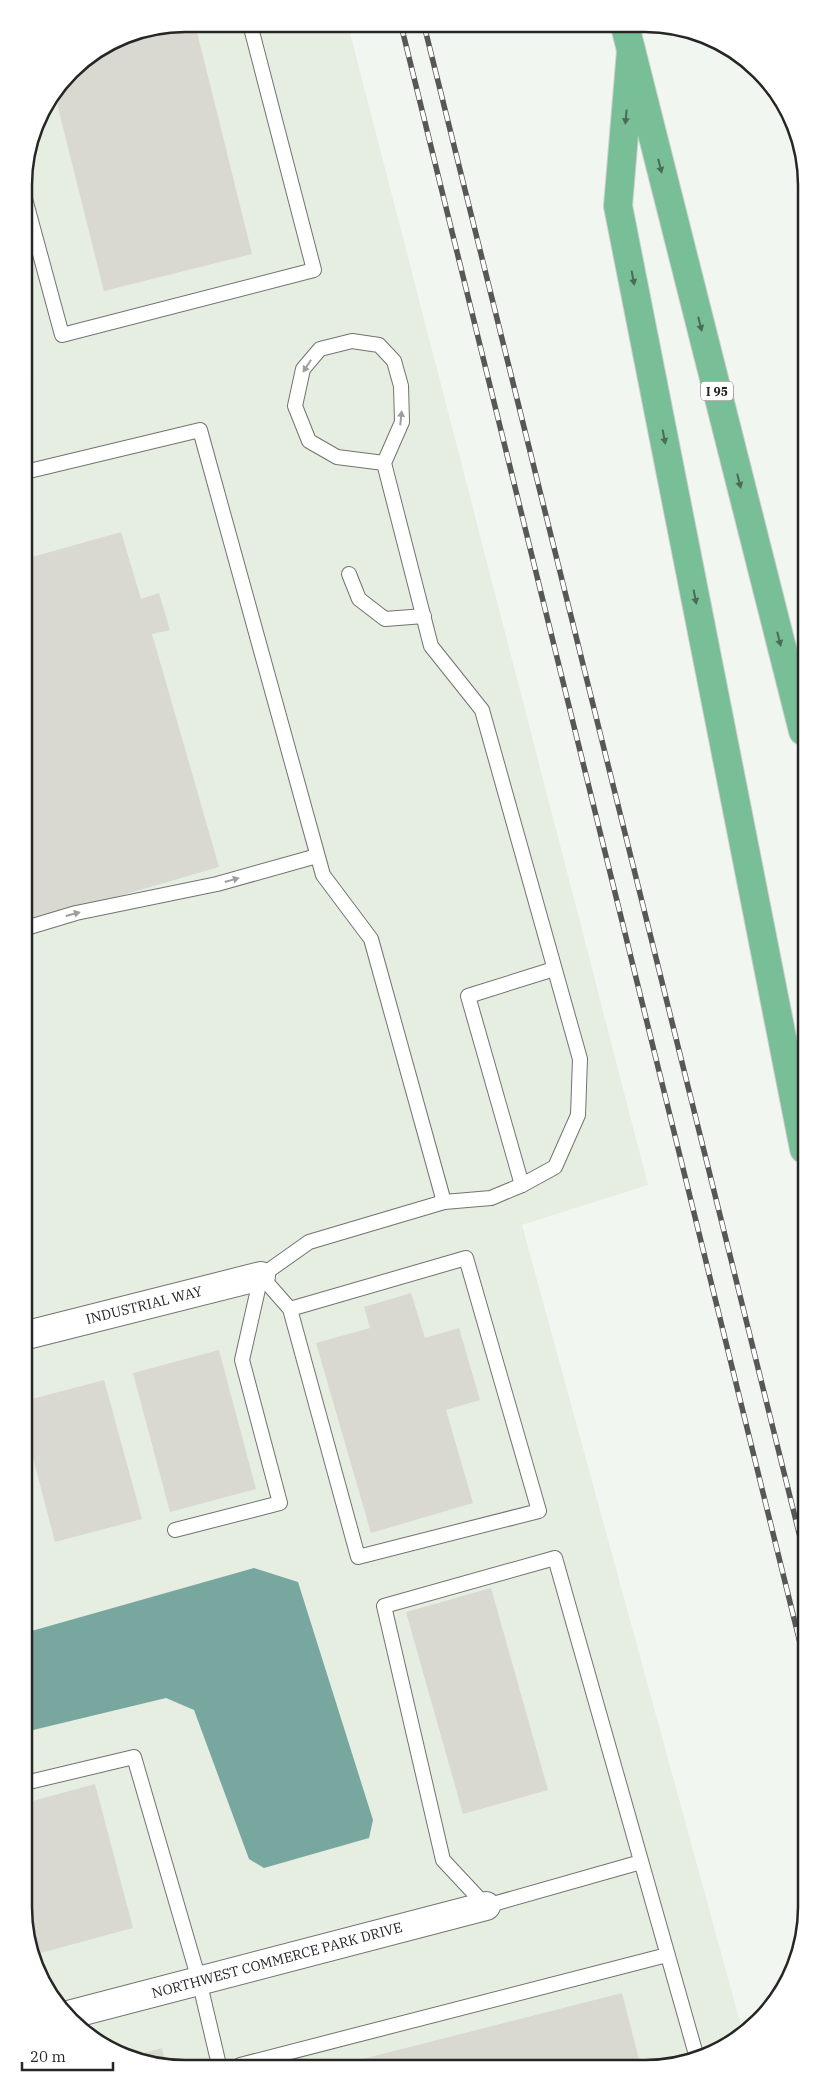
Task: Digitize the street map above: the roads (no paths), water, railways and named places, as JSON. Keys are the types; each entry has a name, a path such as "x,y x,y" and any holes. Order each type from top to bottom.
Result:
{"highway":[{"name":"I 95","path":"628,39 798,714"},
{"path":"628,39 618,206 797,1116"}],"street":[{"name":"INDUSTRIAL WAY","path":"32,1334 261,1276"},
{"name":"NORTHWEST COMMERCE PARK DRIVE","path":"75,2013 486,1906"}],"lane":[{"path":"33,228 62,335 314,270 252,33"},
{"path":"175,1530 280,1503 242,1360 261,1276 309,1242 444,1202 491,1198 522,1185 555,1167 578,1114 580,1059 482,710 431,646 384,463 402,422 401,386 394,360 379,346 352,340 320,349 303,368 295,406 309,441 337,457 384,463"},
{"path":"33,470 200,430 323,875 370,939 444,1202"},
{"path":"349,574 359,598 385,619 424,616"},
{"path":"33,926 76,913 217,884 317,856"},
{"path":"522,1185 468,996 554,969"},
{"path":"261,1276 290,1309 358,1557 539,1511 466,1258 290,1309"},
{"path":"641,1862 486,1906 443,1860 384,1606 555,1558 668,1955 694,2051"},
{"path":"32,1781 134,1757 200,1980 218,2060"},
{"path":"259,2060 668,1955"}],"water":[{"path":"254,1568 298,1582 373,1820 369,1838 264,1868 249,1859 194,1710 166,1698 32,1730 32,1631"}],"railway":[{"path":"426,32 797,1526"},
{"path":"403,33 797,1631"}]}
